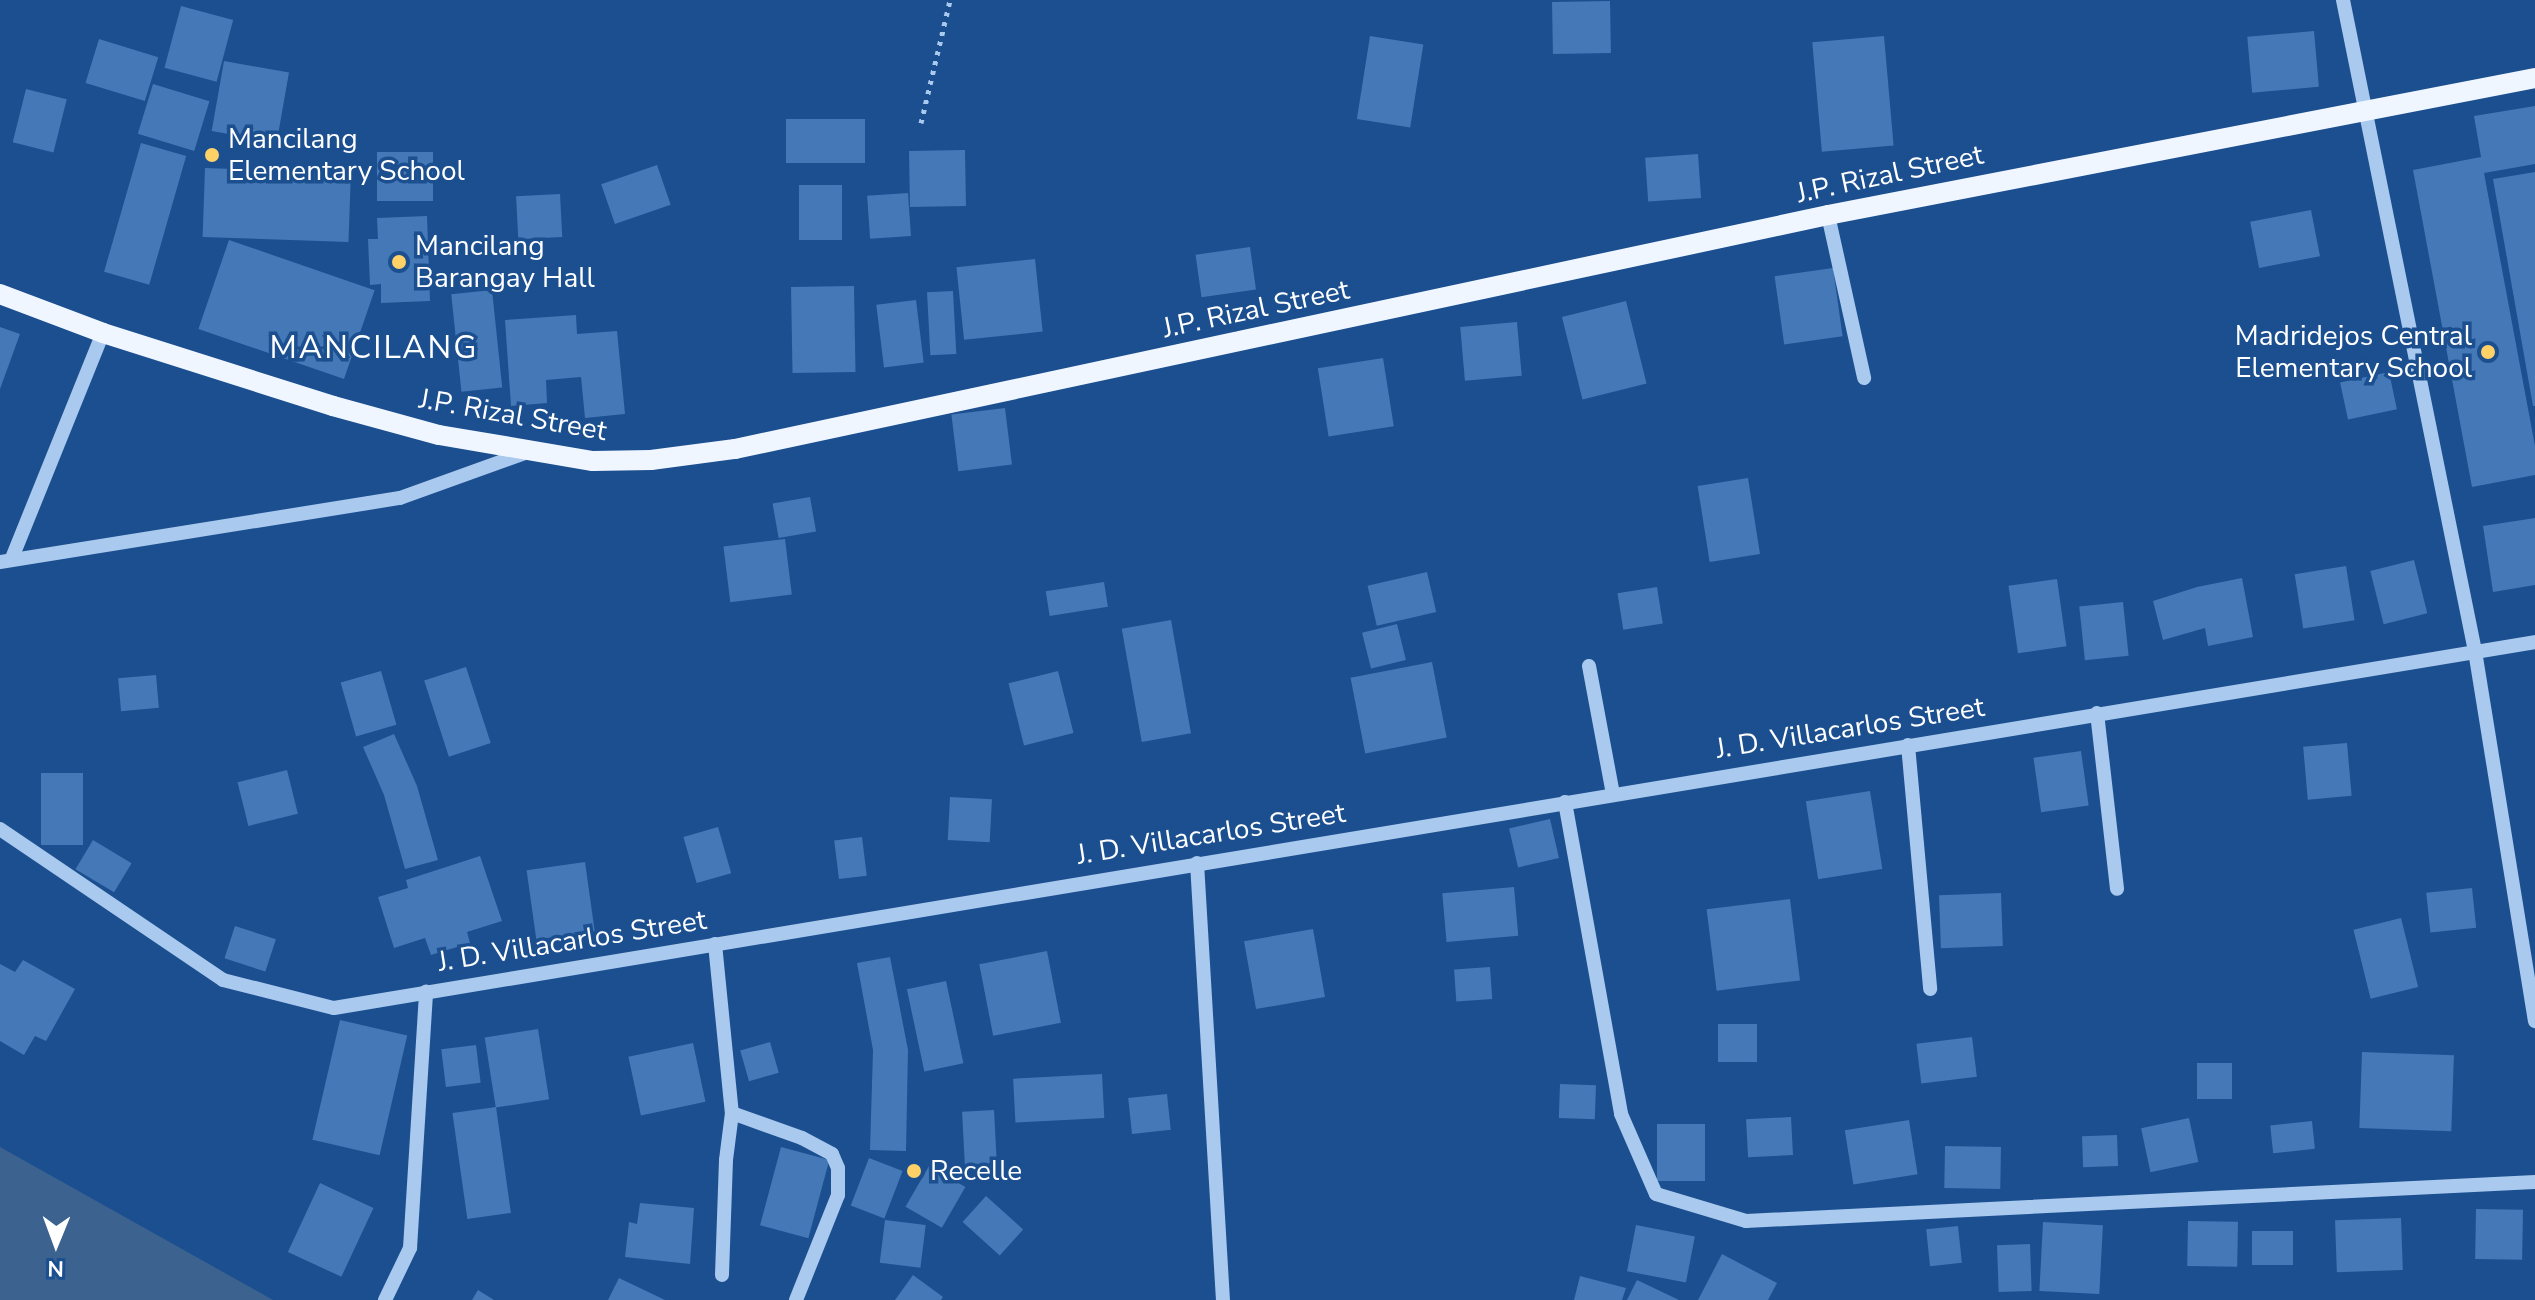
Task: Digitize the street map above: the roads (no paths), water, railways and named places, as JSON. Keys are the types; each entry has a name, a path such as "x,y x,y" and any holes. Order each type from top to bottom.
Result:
{"main road":[{"name":"J.P. Rizal Street","path":"0,294 103,333 333,406 439,435 593,461 651,460 735,449 1828,215 2535,78"}],"street":[{"path":"2343,0 2475,651 2535,1021"},
{"path":"1828,215 1864,378"},
{"path":"6,560 103,333"},
{"path":"6,560 400,498 529,451"},
{"name":"J. D. Villacarlos Street","path":"0,829 223,980 334,1008 2535,642"},
{"path":"1589,666 1613,794"},
{"path":"2097,713 2117,889"},
{"path":"1908,745 1930,989"},
{"path":"1565,802 1621,1114 1656,1194 1746,1221 2535,1182"},
{"path":"1197,863 1223,1300"},
{"path":"715,944 732,1113 726,1160 722,1275"},
{"path":"385,1300 410,1248 426,991"},
{"path":"732,1113 802,1138 832,1154 838,1168 838,1195 796,1300"}],"water":[{"path":"0,1147 273,1300 0,1300"}],"place":[{"name":"Mancilang Elementary School","path":"212,155"},
{"name":"Mancilang Barangay Hall","path":"399,262"},
{"name":"Madridejos Central Elementary School","path":"2488,352"},
{"name":"Recelle","path":"914,1171"}],"district":[{"name":"MANCILANG","path":"374,348"}]}
